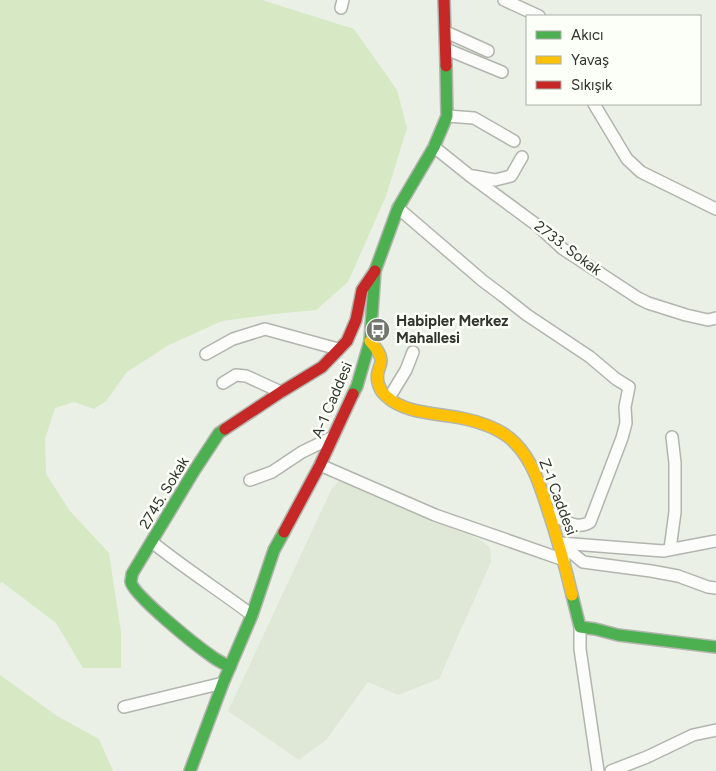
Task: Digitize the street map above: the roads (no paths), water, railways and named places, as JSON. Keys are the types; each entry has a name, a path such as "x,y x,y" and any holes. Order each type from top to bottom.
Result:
{"street":[{"name":"A-1 Caddesi","path":"190,771 223,683 252,615 274,550 320,465 357,386 370,341 375,272 398,208 434,147 447,116 444,0"},
{"path":"504,0 536,15"},
{"path":"446,32 488,51"},
{"path":"446,49 502,72"},
{"path":"595,105 627,159 641,172 716,209"},
{"path":"447,116 474,118 514,141"},
{"name":"2733. Sokak","path":"434,147 538,226 563,249 638,298 648,303 708,320 716,318"},
{"path":"469,175 495,180 511,176 522,157"},
{"path":"398,208 483,281 527,315 590,357 616,379 629,387 625,407 626,423 622,438 590,522 585,525 568,523 549,512"},
{"name":"2745. Sokak","path":"230,667 211,656 173,626 134,588 131,582 132,574 219,433 322,367 347,340 356,320 362,290 375,272"},
{"path":"206,354 233,339 266,329 338,349"},
{"path":"370,341 376,348 381,360 378,372 380,388 389,398 406,370 413,352"},
{"path":"224,383 236,375 246,376 281,392"},
{"name":"Z-1 Caddesi","path":"389,398 410,409 473,421 508,436 516,444 532,468 560,543 580,627"},
{"path":"670,549 674,512 675,463 672,436"},
{"path":"250,480 272,472 302,452 332,438"},
{"path":"320,465 409,505 564,560"},
{"path":"560,543 663,550 716,541"},
{"path":"152,542 252,615"},
{"path":"560,543 583,562 669,574 716,588"},
{"path":"598,771 580,649 580,627 618,635 716,647"},
{"path":"124,707 223,683"},
{"path":"611,771 647,757 693,735 716,730"}],"place":[{"name":"Habipler Merkez Mahallesi","path":"378,330"}]}
